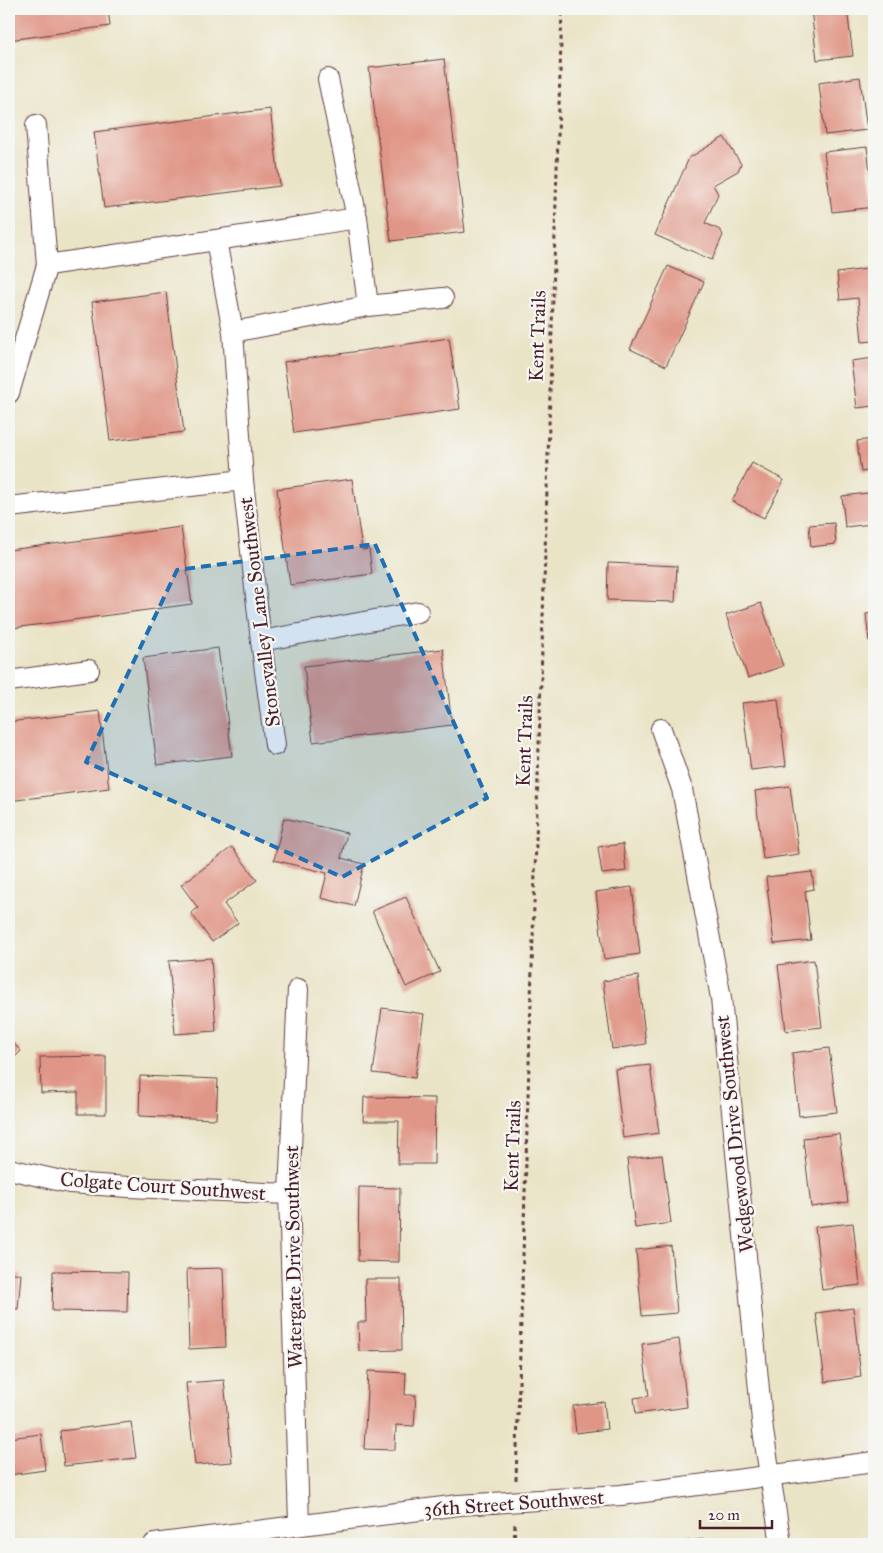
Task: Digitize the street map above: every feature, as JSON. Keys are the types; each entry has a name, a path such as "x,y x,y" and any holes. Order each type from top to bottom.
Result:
{"street":[{"path":"328,79 357,218 368,306"},
{"path":"9,393 17,337 47,265 36,125"},
{"path":"47,265 357,218"},
{"path":"216,240 233,332 368,306 443,298"},
{"name":"Stonevalley Lane Southwest","path":"233,332 243,480 275,745"},
{"path":"9,507 243,480"},
{"path":"261,641 418,612"},
{"path":"9,681 89,670"},
{"name":"Wedgewood Drive Southwest","path":"661,729 682,789 721,998 763,1431 781,1544"},
{"name":"Watergate Drive Southwest","path":"298,989 289,1194 299,1524"},
{"name":"Colgate Court Southwest","path":"9,1169 70,1183 289,1194"},
{"name":"36th Street Southwest","path":"154,1544 458,1505 621,1495 874,1462"}],"path":[{"name":"Kent Trails","path":"516,1474 562,9"},
{"path":"514,1544 515,1519"}],"highlighted area":[{"path":"375,544 487,798 342,877 86,762 177,570"}],"building":[{"path":"9,9 108,9 110,26 9,40"},
{"path":"811,9 847,9 853,56 817,60"},
{"path":"444,59 465,232 391,241 369,68"},
{"path":"860,77 867,130 825,135 819,83"},
{"path":"270,109 280,186 104,208 94,132"},
{"path":"724,137 741,164 738,171 713,185 718,194 705,223 720,230 723,235 712,260 655,235 689,158"},
{"path":"867,147 874,207 832,212 824,152"},
{"path":"668,266 704,282 666,366 630,349"},
{"path":"873,268 874,341 862,342 858,298 840,300 837,273"},
{"path":"166,292 184,432 110,441 92,302"},
{"path":"449,338 460,409 294,433 284,362"},
{"path":"874,358 874,406 857,408 851,361"},
{"path":"874,439 874,470 861,472 857,441"},
{"path":"752,463 784,480 764,518 732,501"},
{"path":"352,479 362,550 369,549 372,574 290,585 277,489"},
{"path":"868,493 871,524 845,527 842,496"},
{"path":"834,523 836,544 811,547 809,525"},
{"path":"181,527 192,604 13,628 9,594 9,550"},
{"path":"608,563 677,566 675,602 607,600"},
{"path":"761,603 783,666 748,678 726,615"},
{"path":"874,613 874,641 869,641 866,614"},
{"path":"218,648 232,756 157,765 143,658"},
{"path":"443,649 452,725 313,742 304,666"},
{"path":"778,699 786,766 751,770 742,703"},
{"path":"100,711 109,788 9,801 9,722"},
{"path":"790,786 799,854 763,859 755,791"},
{"path":"284,818 347,833 341,858 364,864 354,906 321,898 327,873 274,860"},
{"path":"623,844 626,871 602,874 598,847"},
{"path":"232,847 257,880 224,904 238,923 212,942 191,913 198,908 181,885"},
{"path":"812,872 814,889 805,891 811,940 774,944 766,877"},
{"path":"632,887 640,954 604,959 596,892"},
{"path":"406,897 440,972 406,987 372,911"},
{"path":"211,958 216,1031 175,1034 169,961"},
{"path":"814,960 822,1027 786,1031 778,965"},
{"path":"638,976 646,1044 612,1049 603,981"},
{"path":"382,1008 424,1014 415,1078 373,1073"},
{"path":"9,1039 21,1051 9,1063"},
{"path":"829,1048 837,1112 799,1116 792,1053"},
{"path":"106,1056 106,1114 78,1114 78,1092 41,1093 40,1057"},
{"path":"650,1065 659,1133 623,1138 615,1069"},
{"path":"140,1076 218,1079 216,1119 139,1116"},
{"path":"364,1097 435,1098 434,1164 398,1164 399,1121 363,1121"},
{"path":"839,1134 848,1202 811,1207 803,1138"},
{"path":"662,1155 671,1223 635,1228 627,1159"},
{"path":"359,1187 400,1188 399,1262 358,1261"},
{"path":"853,1223 860,1285 822,1290 815,1227"},
{"path":"671,1246 677,1313 642,1316 636,1250"},
{"path":"223,1268 226,1347 189,1349 187,1269"},
{"path":"53,1271 128,1272 127,1312 52,1311"},
{"path":"9,1272 21,1274 18,1309 9,1308"},
{"path":"365,1279 401,1279 402,1350 359,1351 358,1322 366,1322"},
{"path":"853,1308 861,1377 825,1382 816,1313"},
{"path":"679,1339 687,1407 636,1414 634,1398 649,1396 642,1344"},
{"path":"368,1371 406,1373 405,1395 416,1395 414,1426 396,1425 395,1450 364,1449"},
{"path":"224,1380 232,1462 195,1465 186,1383"},
{"path":"604,1402 607,1429 576,1433 573,1406"},
{"path":"131,1422 136,1458 64,1466 60,1431"},
{"path":"41,1434 45,1470 9,1475 9,1438"},
{"path":"705,1539 705,1544 672,1544 672,1543"}]}
